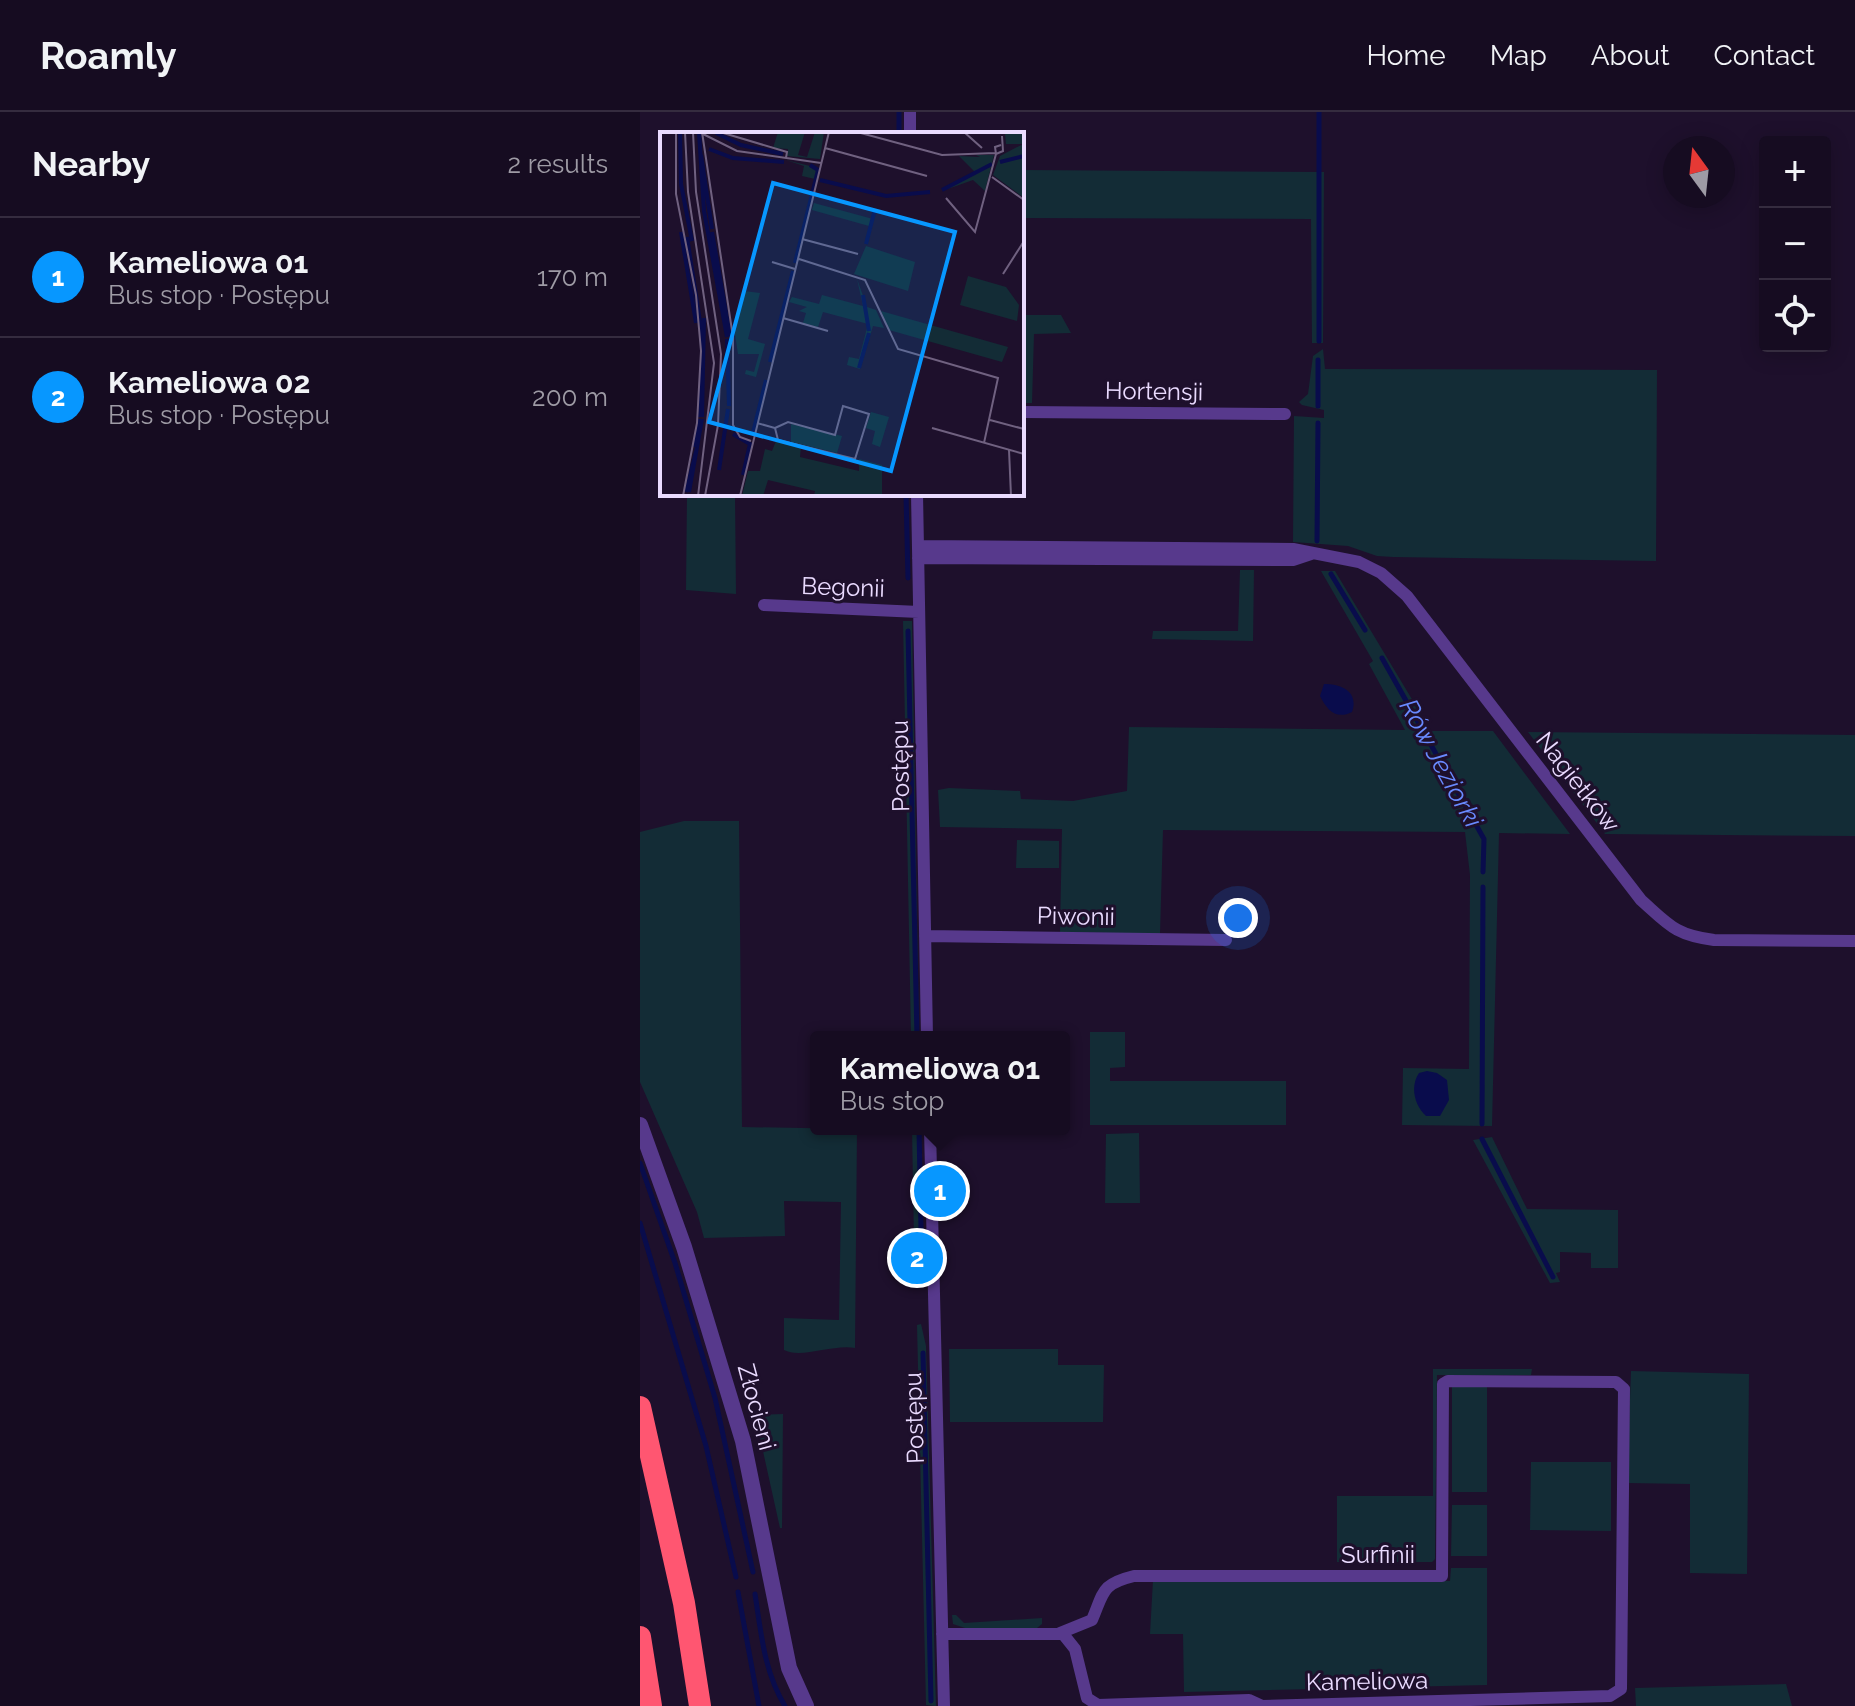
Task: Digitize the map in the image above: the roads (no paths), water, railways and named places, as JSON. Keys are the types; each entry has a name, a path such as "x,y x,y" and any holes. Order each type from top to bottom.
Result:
{"highway":[{"path":"640,1407 678,1574 700,1706"},
{"path":"640,1637 651,1706"}],"street":[{"name":"Hortensji","path":"1024,412 1285,414"},
{"name":"Postępu","path":"917,496 927,1031"},
{"name":"Nagietków","path":"918,552 1293,549 1346,558 1371,567 1407,596 1641,900 1674,930 1691,937 1714,940 1855,941"},
{"name":"Begonii","path":"764,605 919,612"},
{"name":"Piwonii","path":"925,936 1226,940"},
{"name":"Złocieni","path":"640,1125 693,1274 743,1441 789,1668 806,1706"},
{"name":"Postępu","path":"930,1135 944,1706"},
{"name":"Surfinii","path":"1060,1633 1092,1620 1103,1591 1116,1581 1134,1576 1442,1576 1443,1384 1448,1381 1531,1382"},
{"name":"Kameliowa","path":"1060,1633 1075,1649 1087,1698 1098,1705 1249,1700 1262,1706 1610,1696 1621,1689 1622,1386 1616,1382 1531,1382"},
{"path":"942,1634 1060,1633"}],"waterway":[{"path":"899,112 899,132"},
{"name":"Rów Jeziorki","path":"1319,112 1319,341"},
{"name":"Rów Jeziorki","path":"1318,360 1318,406"},
{"name":"Rów Jeziorki","path":"1317,541 1318,423"},
{"path":"906,496 908,578"},
{"name":"Rów Jeziorki","path":"1331,574 1365,630"},
{"path":"908,631 917,1031"},
{"name":"Rów Jeziorki","path":"1382,658 1484,839 1483,872"},
{"name":"Rów Jeziorki","path":"1482,1124 1483,887"},
{"path":"919,1135 921,1229"},
{"name":"Rów Jeziorki","path":"1482,1139 1553,1277"},
{"path":"640,1163 675,1263 715,1398 753,1572"},
{"path":"640,1223 706,1446 736,1577"},
{"path":"923,1353 931,1701"},
{"path":"738,1592 759,1706"},
{"path":"755,1594 768,1666 785,1706"}],"place":[{"name":"Kameliowa 01","path":"940,1191"},
{"name":"Kameliowa 02","path":"917,1258"}]}
